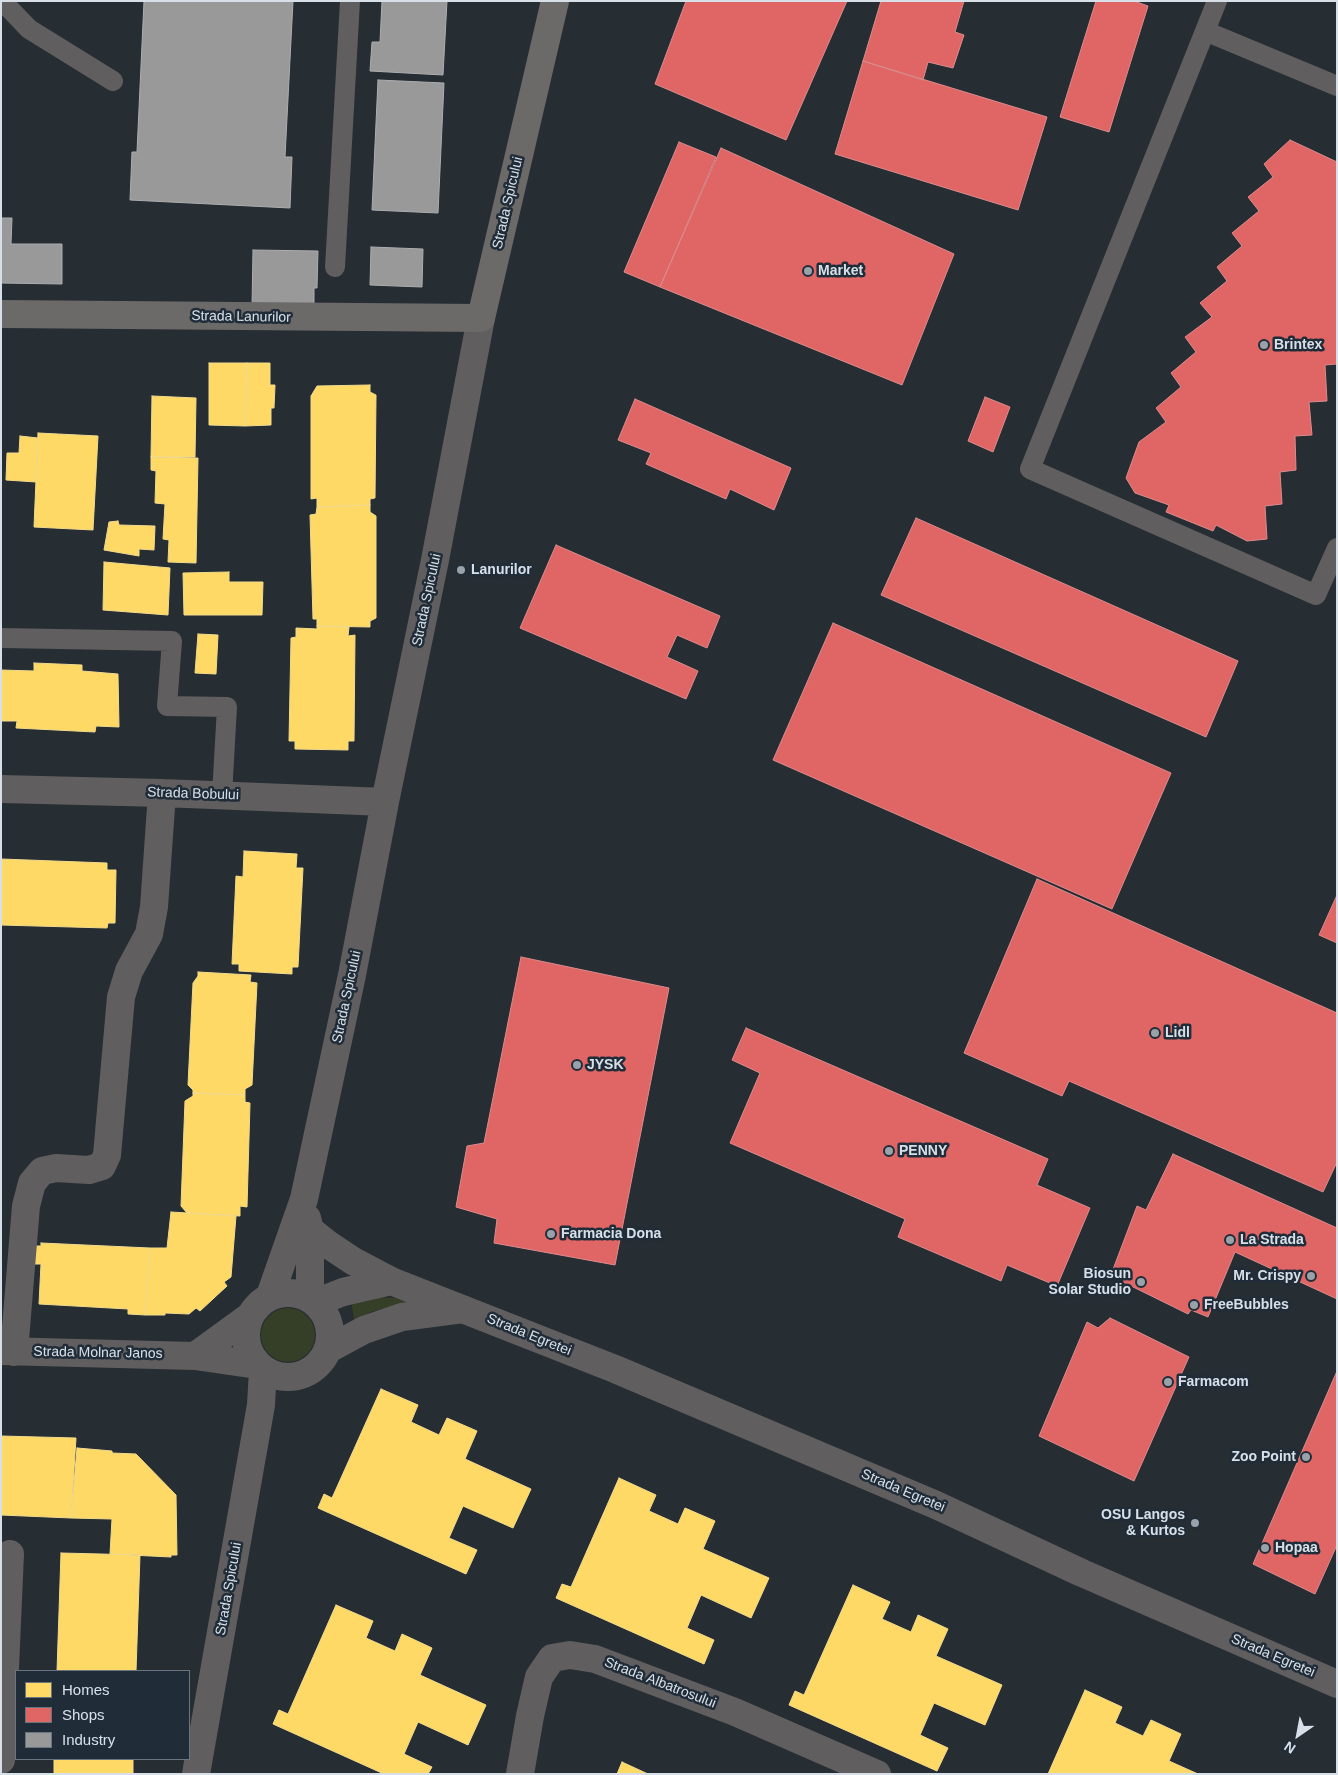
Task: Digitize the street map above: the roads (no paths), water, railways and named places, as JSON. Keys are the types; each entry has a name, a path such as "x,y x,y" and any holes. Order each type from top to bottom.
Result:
{"street":[{"name":"Strada Spicului","path":"270,1296 304,1200 352,975 481,318 555,1"},
{"name":"Strada Lanurilor","path":"1,314 481,318"},
{"name":"Strada Bobului","path":"1,789 385,802"},
{"path":"7,1351 26,1206 32,1183 42,1171 56,1168 89,1170 102,1166 107,1155 121,997 129,971 149,934 154,907 162,793"},
{"name":"Strada Spicului","path":"304,1200 310,1230 313,1301"},
{"path":"310,1230 353,1261 392,1281"},
{"path":"313,1301 392,1281"},
{"name":"Strada Egretei","path":"392,1281 615,1370 936,1505 1082,1573 1337,1684"},
{"path":"261,1405 298,1376 311,1371 320,1362 327,1350 330,1337 329,1325 324,1313 313,1301 298,1294 283,1293 270,1296 258,1304 250,1316 246,1328 246,1341 250,1354 260,1367 280,1376 298,1376"},
{"path":"327,1350 364,1330 402,1318 464,1309"},
{"path":"195,1356 250,1316"},
{"name":"Strada Molnar Janos","path":"7,1351 195,1356 260,1367"},
{"name":"Strada Spicului","path":"196,1774 261,1405 260,1367"},
{"path":"1,1760 10,1554"},
{"name":"Strada Albatrosului","path":"520,1774 539,1677 552,1658 570,1654 595,1658 735,1712 877,1774"}],"lane":[{"path":"2,1 29,30 112,81"},
{"path":"335,267 350,1"},
{"path":"1217,1 1030,469 1316,595 1337,548"},
{"path":"1204,31 1337,86"},
{"path":"1,638 172,641 167,706 226,707 222,795"}],"place":[{"name":"Market","path":"808,271"},
{"name":"Brintex","path":"1264,345"},
{"name":"Lanurilor","path":"461,570"},
{"name":"Lidl","path":"1155,1033"},
{"name":"JYSK","path":"577,1065"},
{"name":"PENNY","path":"889,1151"},
{"name":"Farmacia Dona","path":"551,1234"},
{"name":"La Strada","path":"1230,1240"},
{"name":"Mr. Crispy","path":"1311,1276"},
{"name":"Biosun Solar Studio","path":"1141,1282"},
{"name":"FreeBubbles","path":"1194,1305"},
{"name":"Farmacom","path":"1168,1382"},
{"name":"Zoo Point","path":"1306,1457"},
{"name":"OSU Langos & Kurtos","path":"1195,1523"},
{"name":"Hopaa","path":"1265,1548"}]}
